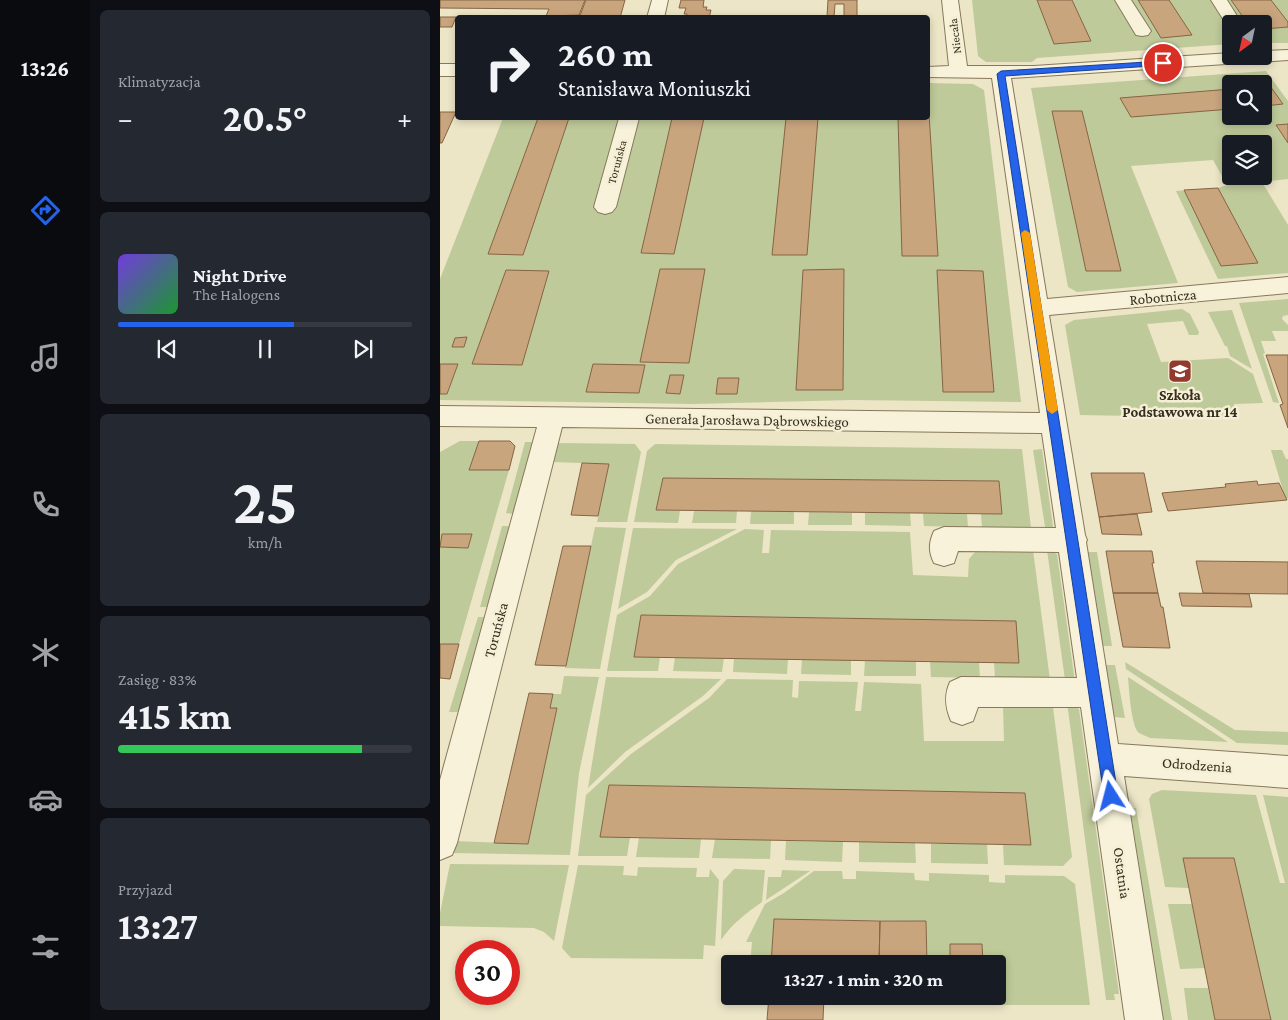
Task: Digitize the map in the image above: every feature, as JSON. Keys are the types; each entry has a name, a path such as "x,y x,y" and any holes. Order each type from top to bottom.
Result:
{"street":[{"path":"656,15 660,0"},
{"name":"Niecała","path":"950,0 958,72"},
{"path":"1124,0 1142,31"},
{"path":"1219,0 1229,15"},
{"path":"930,72 1001,74 1288,55"},
{"path":"440,70 455,70"},
{"name":"Ostatnia","path":"1001,74 1106,758 1144,1020"},
{"name":"Toruńska","path":"605,206 628,120"},
{"name":"Robotnicza","path":"1037,308 1288,285"},
{"name":"Generała Jarosława Dąbrowskiego","path":"440,416 1054,423"},
{"name":"Toruńska","path":"440,843 552,417"},
{"path":"944,554 944,539 1073,540"},
{"path":"962,710 961,692 1096,693"},
{"name":"Odrodzenia","path":"1106,758 1288,772"}],"green space":[{"path":"972,0 1288,0 1288,43 1272,43 1272,15 1222,15 1222,45 1037,58 1032,62 986,62 978,56"},
{"path":"1266,71 1269,75 1222,75 1222,125 1272,125 1272,79 1288,101 1288,179 1272,181 1272,135 1222,135 1222,176 1213,160 1131,166 1178,283 1077,292 1068,287 1031,88"},
{"path":"930,83 973,84 984,90 1021,402 852,400 693,404 440,400 440,279 502,120 930,120"},
{"path":"1227,185 1264,185 1288,225 1288,273 1218,279 1176,191 1218,188"},
{"path":"1288,299 1288,315 1283,316 1282,319 1288,325 1288,331 1272,331 1276,341 1261,341 1265,353 1263,354 1279,403 1273,402 1239,303"},
{"path":"1182,309 1190,314 1199,332 1198,335 1189,335 1183,321 1147,324 1161,362 1228,358 1253,374 1263,403 1234,404 1239,418 1080,415 1065,325 1074,320"},
{"path":"1232,310 1252,369 1230,356 1227,346 1225,346 1208,312"},
{"path":"460,441 479,441 509,470 459,644 440,644 440,452"},
{"path":"525,442 533,442 513,514 506,513"},
{"path":"558,443 635,444 641,452 627,522 597,522 609,464 553,462"},
{"path":"655,444 1022,449 1031,528 982,527 981,514 1002,514 999,481 663,478 657,510 680,511 678,523 634,522 647,451"},
{"path":"1042,449 1053,526 1046,533 1033,450"},
{"path":"1271,450 1282,450 1286,459 1288,459 1288,498 1286,499 1284,494"},
{"path":"694,511 737,511 736,523 692,523"},
{"path":"751,511 794,512 794,524 750,524"},
{"path":"809,512 852,513 852,525 808,525"},
{"path":"865,513 910,513 911,526 865,525"},
{"path":"923,514 967,514 968,527 924,526"},
{"path":"502,526 510,526 487,607 480,607"},
{"path":"595,527 626,528 600,669 565,668"},
{"path":"633,528 737,529 676,560 647,592 618,609"},
{"path":"745,529 764,530 762,553 769,553 771,530 910,532 913,575 968,577 969,559 976,551 1033,550 1050,680 995,678 994,662 1015,621 641,615 634,656 660,657 658,671 607,671 617,615 650,596 678,564"},
{"path":"1047,550 1057,554 1075,682 1066,687"},
{"path":"1086,552 1097,552 1112,646 1102,646"},
{"path":"478,617 485,617 458,712 449,712"},
{"path":"675,657 724,658 722,672 673,671"},
{"path":"734,658 788,659 787,674 733,672"},
{"path":"802,659 851,660 851,675 801,674"},
{"path":"865,660 916,661 916,676 864,676"},
{"path":"930,661 979,662 980,678 931,677"},
{"path":"1125,662 1235,730 1288,732 1288,745 1237,743 1126,669"},
{"path":"1105,665 1115,665 1125,718 1114,717"},
{"path":"564,676 599,677 579,773 570,855 452,853 455,841 528,844 557,708 550,708 553,694 561,694"},
{"path":"606,677 721,679 703,696 625,752 588,788"},
{"path":"1128,677 1228,742 1150,738 1139,733 1132,716"},
{"path":"727,679 793,680 792,697 798,698 799,681 858,682 855,711 861,711 864,682 921,684 924,741 1004,741 1003,706 1053,707 1072,857 1063,866 1004,865 1003,845 1031,845 1025,793 609,785 600,837 630,837 627,856 578,856 586,795 631,754 709,698"},
{"path":"1067,702 1079,709 1119,994 1114,994 1115,1000 1106,1000"},
{"path":"1162,790 1256,795 1280,883 1285,883 1263,795 1288,797 1288,1020 1271,1020 1234,858 1184,858 1189,888 1165,887 1149,799 1152,794"},
{"path":"1130,808 1136,808 1172,1020 1163,1020"},
{"path":"639,838 701,839 699,858 636,857"},
{"path":"715,839 771,840 770,859 712,858"},
{"path":"786,841 843,842 842,862 785,860"},
{"path":"859,842 915,843 916,863 859,862"},
{"path":"931,844 987,844 988,864 931,863"},
{"path":"450,864 569,865 554,941 544,932 534,928 440,926 440,913"},
{"path":"578,865 624,866 623,875 637,876 638,867 697,868 696,877 709,877 710,869 719,880 715,946 704,945 703,959 571,958 562,948"},
{"path":"734,869 765,870 762,902 740,919 721,940 723,881"},
{"path":"782,870 810,871 766,900 768,877 781,877"},
{"path":"814,871 842,871 843,879 856,879 856,871 914,873 915,880 929,881 929,873 989,875 989,882 1005,883 1005,875 1064,876 1075,884 1090,1005 1006,1005 1006,955 927,955 926,921 774,919 772,955 751,955 752,942 746,942 765,904"},
{"path":"1168,904 1192,904 1205,968 1180,969"},
{"path":"1184,988 1208,988 1215,1020 1188,1020"}],"building":[{"path":"440,0 585,0 579,15 546,15 549,9 440,8"},
{"path":"586,0 625,0 621,15 580,15"},
{"path":"681,0 704,0 703,7 707,7 706,10 711,10 710,15 687,15 684,14 686,8 679,8"},
{"path":"828,0 857,0 857,15 844,15 844,4 835,4 834,15 827,15"},
{"path":"1037,0 1072,0 1091,41 1054,44"},
{"path":"1138,0 1169,0 1192,35 1161,38"},
{"path":"1231,0 1271,0 1288,22 1288,27 1272,28 1272,15 1242,15"},
{"path":"440,17 455,17 452,27 440,27"},
{"path":"1272,89 1283,104 1272,105"},
{"path":"1222,90 1222,110 1131,117 1120,98"},
{"path":"1052,111 1082,111 1121,271 1086,271"},
{"path":"440,112 455,112 442,143 440,143"},
{"path":"537,120 568,120 523,255 488,254"},
{"path":"672,120 704,120 674,254 641,253"},
{"path":"786,120 818,120 807,255 772,255"},
{"path":"898,120 929,120 938,256 902,256"},
{"path":"1288,124 1288,143 1276,125"},
{"path":"1218,188 1258,263 1221,266 1184,190"},
{"path":"660,269 705,269 689,363 640,362"},
{"path":"844,269 843,390 796,390 803,270"},
{"path":"506,270 549,271 522,365 472,364"},
{"path":"937,270 983,271 994,392 943,392"},
{"path":"467,337 464,347 452,347 455,338"},
{"path":"1266,355 1288,355 1288,428 1280,405 1283,404"},
{"path":"440,364 458,364 447,394 440,394"},
{"path":"593,364 645,365 639,393 586,392"},
{"path":"670,375 684,375 680,394 666,393"},
{"path":"718,378 739,378 737,394 716,394"},
{"path":"479,441 510,441 515,446 509,470 469,470"},
{"path":"582,463 609,464 598,516 571,515"},
{"path":"1091,473 1144,473 1152,512 1099,517"},
{"path":"663,478 999,481 1002,514 656,510"},
{"path":"1257,481 1258,485 1279,483 1287,500 1168,511 1162,493 1226,487 1225,484"},
{"path":"1137,514 1142,535 1102,534 1099,517"},
{"path":"442,534 472,534 468,548 440,547"},
{"path":"563,546 591,546 566,666 535,665"},
{"path":"1106,551 1152,551 1154,563 1152,563 1158,593 1113,593"},
{"path":"1196,561 1288,562 1288,594 1203,593"},
{"path":"1113,593 1158,593 1161,607 1163,607 1170,648 1123,647"},
{"path":"1179,593 1249,594 1252,607 1182,606"},
{"path":"641,615 1016,621 1019,663 634,657"},
{"path":"440,644 459,644 450,679 440,678"},
{"path":"529,693 553,694 550,708 557,708 528,844 494,843"},
{"path":"609,785 1025,793 1031,845 600,837"},
{"path":"1183,858 1234,858 1271,1020 1215,1020"},
{"path":"774,919 880,921 879,955 772,955"},
{"path":"880,921 926,921 927,955 879,955"},
{"path":"950,944 982,944 983,955 950,955"},
{"path":"768,1005 824,1005 823,1020 767,1020"}],"slow traffic":[{"path":"1025,233 1052,410"}],"place":[{"name":"Szkoła Podstawowa nr 14","path":"1180,371"}],"route":[{"path":"1111,796 1001,74 1163,63"}]}
